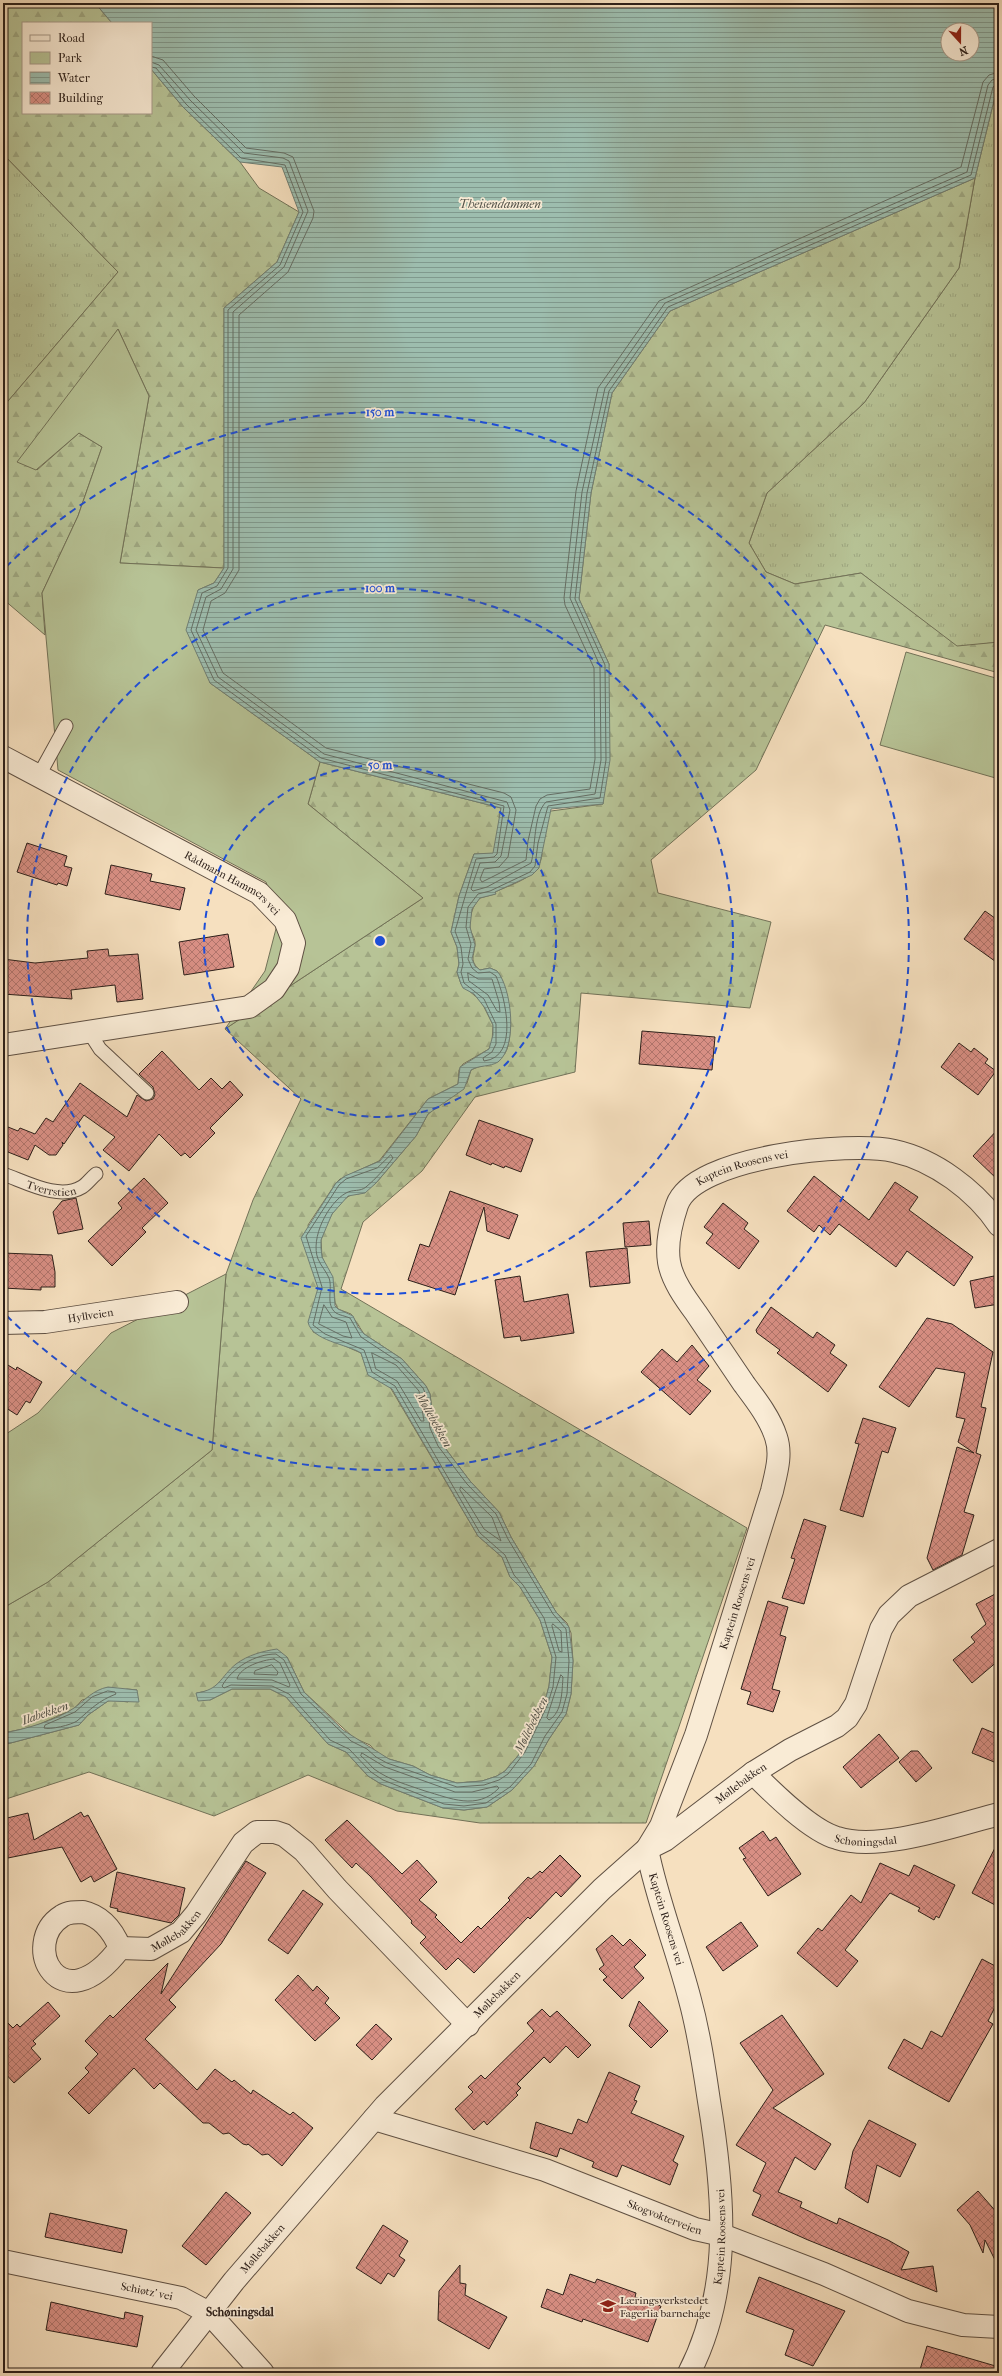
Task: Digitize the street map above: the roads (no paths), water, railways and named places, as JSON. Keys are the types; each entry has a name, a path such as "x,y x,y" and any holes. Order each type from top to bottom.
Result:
{"street":[{"name":"Rådmann Hammers vei","path":"3,757 38,777 259,893 286,920 294,943 288,968 274,989 249,1007 3,1045"},
{"name":"Kaptein Roosens vei","path":"689,2373 697,2357 714,2308 722,2258 721,2200 714,2131 703,2060 691,2001 647,1849 664,1819 696,1735 772,1491 779,1461 776,1437 763,1411 685,1298 672,1273 669,1261 668,1234 678,1202 685,1192 708,1175 743,1162 811,1151 872,1149 894,1151 929,1164 973,1194 999,1225"},
{"name":"Hyllveien","path":"3,1323 45,1322 177,1302"},
{"name":"Møllebakken","path":"162,2373 234,2281 374,2119 602,1889 647,1849 665,1840 753,1773 790,1750 837,1726 847,1718 856,1704 881,1629 898,1604 909,1596 999,1550"},
{"name":"Schøningsdal","path":"753,1773 781,1800 818,1829 837,1838 872,1842 912,1836 999,1814"},
{"name":"Møllebakken","path":"120,1948 151,1949 182,1932 196,1914 243,1843 257,1832 275,1832 284,1834 304,1851 337,1889 468,2025"},
{"name":"Skogvokterveien","path":"374,2119 546,2170 695,2229 722,2235 824,2274 908,2311 957,2324 999,2327"},
{"name":"Schiøtz' vei","path":"3,2261 181,2298 209,2313 263,2373"}],"lane":[{"path":"38,777 66,726"},
{"path":"89,1032 100,1049 147,1093"},
{"name":"Tverrstien","path":"3,1174 48,1190 64,1192 83,1186 96,1174"}],"water":[{"name":"Theisendammen","path":"95,3 999,3 999,80 975,178 670,311 612,393 591,493 579,599 609,664 610,760 603,804 551,809 539,868 532,875 495,892 496,894 480,898 472,909 470,927 475,945 472,959 475,966 480,970 490,968 497,971 502,979 509,1003 511,1017 510,1031 508,1044 504,1054 495,1064 477,1067 471,1070 464,1089 428,1114 416,1136 376,1183 365,1193 348,1196 332,1214 321,1240 322,1257 333,1277 335,1306 353,1316 358,1327 364,1334 402,1359 426,1386 430,1394 434,1427 442,1444 470,1481 499,1512 511,1537 556,1612 569,1627 573,1661 571,1694 566,1714 549,1739 534,1766 512,1790 487,1807 464,1810 443,1808 381,1784 368,1776 346,1752 328,1744 286,1697 270,1689 232,1689 210,1700 198,1701 196,1693 215,1686 236,1664 246,1658 261,1652 277,1649 287,1657 304,1692 343,1730 389,1759 413,1766 430,1775 457,1783 482,1781 497,1776 505,1771 522,1751 544,1705 549,1686 552,1657 540,1620 520,1587 510,1577 502,1557 478,1536 392,1389 368,1375 361,1353 316,1334 308,1322 318,1288 301,1238 336,1183 345,1176 380,1161 428,1099 458,1084 460,1067 489,1049 493,1035 493,1025 485,1008 474,994 463,988 461,984 457,972 459,964 457,947 451,932 459,896 474,854 493,853 501,808 320,762 210,683 186,630 198,590 214,583 224,568 224,308 277,262 299,212 282,167 240,162 183,107 152,70 152,22 111,22"},
{"path":"108,1687 137,1690 139,1702 108,1701 88,1715 79,1725 3,1745 3,1733 20,1730 59,1717 94,1693"}],"place":[{"name":"Læringsverkstedet Fagerlia barnehage","path":"608,2306"}],"district":[{"name":"Schøningsdal","path":"240,2312"}],"water label":[{"name":"Møllebekken","path":"434,1420"},
{"name":"Ilabekken","path":"45,1713"},
{"name":"Møllebekken","path":"531,1725"}]}
